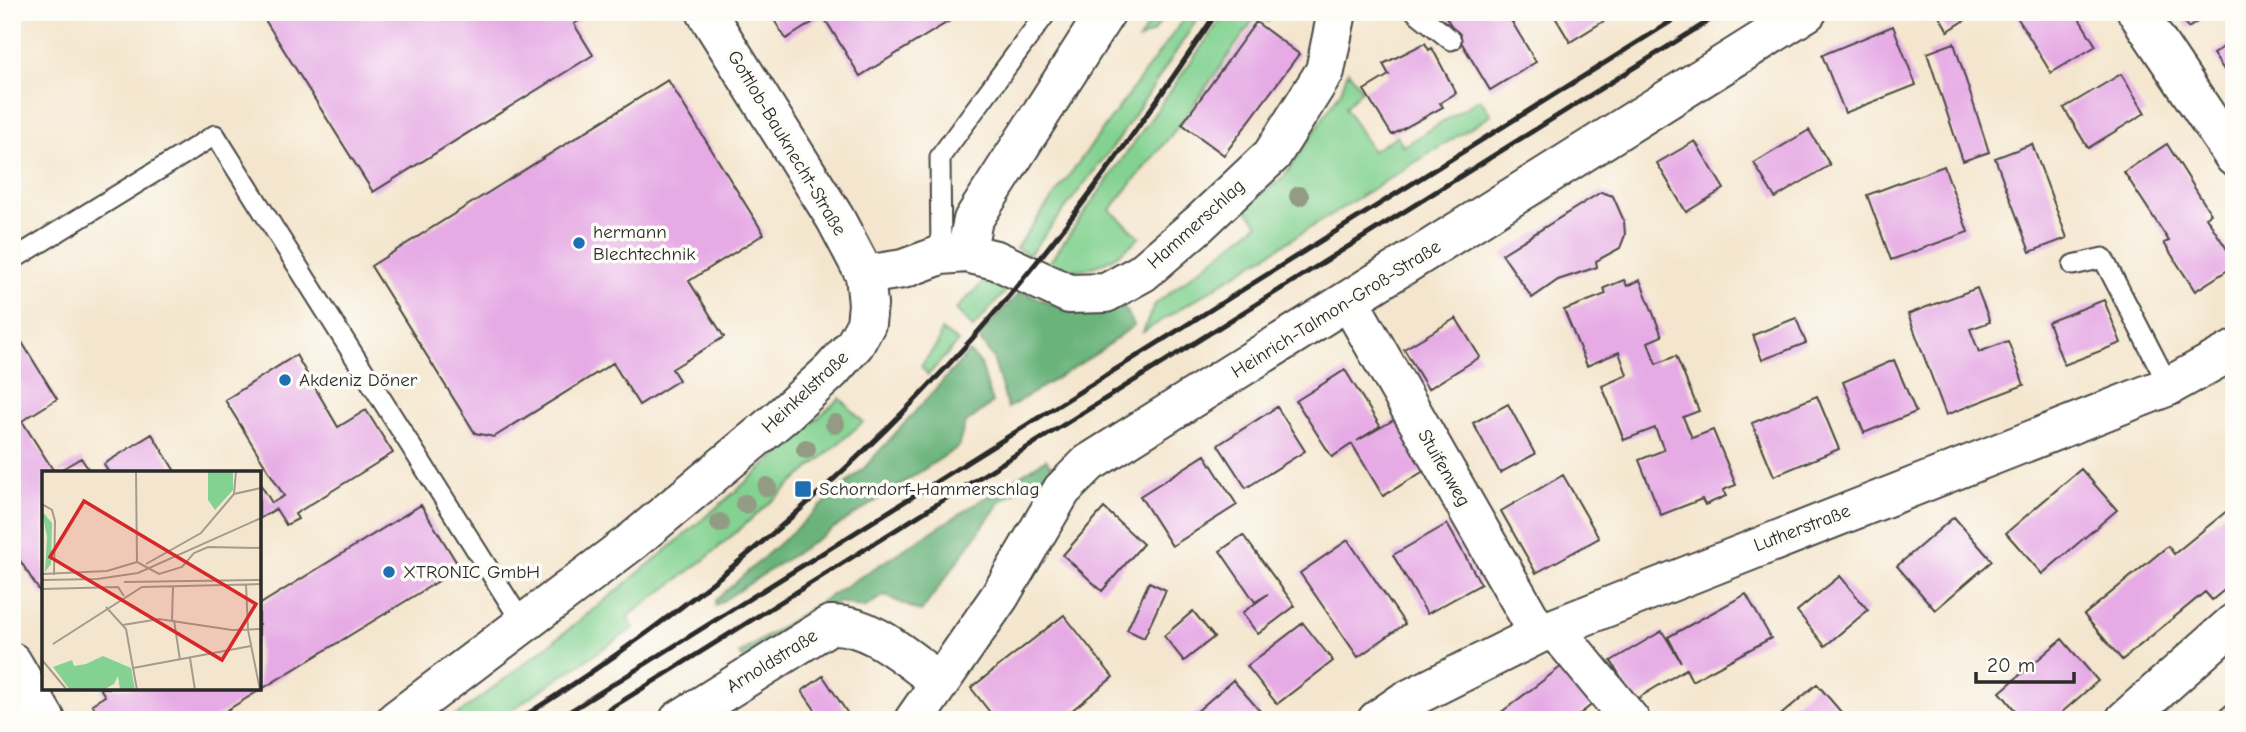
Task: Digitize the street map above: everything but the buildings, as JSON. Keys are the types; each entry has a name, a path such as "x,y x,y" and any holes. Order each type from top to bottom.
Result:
{"street":[{"name":"Gottlob-Bauknecht-Straße","path":"706,12 835,218 865,275"},
{"path":"865,275 903,269 953,254 1106,12"},
{"name":"Hammerschlag","path":"953,254 996,260 1069,294 1106,293 1142,273 1199,225 1272,155 1325,71 1337,12"},
{"name":"Heinrich-Talmon-Groß-Straße","path":"914,720 1000,596 1062,490 1089,463 1807,12"},
{"path":"2137,12 2234,157"},
{"name":"Heinkelstraße","path":"396,720 634,540 780,418 831,370 855,344 866,324 869,304 865,275"},
{"name":"Stuifenweg","path":"1349,302 1547,631 1630,720"},
{"name":"Lutherstraße","path":"1377,720 1403,702 1547,631 1773,539 2169,386 2234,350"},
{"path":"2125,720 2234,623"},
{"name":"Arnoldstraße","path":"679,720 830,625 849,624 864,629 939,681"},
{"path":"12,662 47,720"}],"lane":[{"path":"953,254 940,157 1047,12"},
{"path":"1416,12 1451,40"},
{"path":"12,260 215,135 523,624"},
{"path":"2073,265 2103,258 2169,386"}],"green space":[{"path":"1156,12 1167,12 1153,32 1139,40"},
{"path":"1189,12 1202,12 1118,140 1029,255 1016,248"},
{"path":"1226,12 1275,12 1268,22 1257,15 1180,124 1110,210 1140,237 1119,254 1085,269 1047,266"},
{"path":"1348,71 1362,90 1345,107 1372,151 1397,136 1403,146 1480,99 1491,115 1143,332 1154,305 1258,224 1244,206 1283,178 1341,91"},
{"path":"1000,278 1011,285 973,328 956,309 987,279"},
{"path":"1021,291 1068,311 1124,307 1134,325 1099,352 1008,408 993,358 978,337"},
{"path":"941,330 958,342 928,375 921,366 938,343"},
{"path":"969,352 981,364 992,403 965,424 958,447 715,606 716,600 865,467"},
{"path":"840,398 863,422 704,560 627,617 634,628 496,720 450,720 650,564 746,483"},
{"path":"1046,459 1053,469 1001,501 921,612 884,595 864,608 839,602 743,659 739,654"}],"railway":[{"path":"518,720 658,625 725,572 791,518 915,400 1027,274 1077,211 1217,12"},
{"path":"556,720 1686,12"},
{"path":"592,720 1723,12"}],"place":[{"name":"hermann Blechtechnik","path":"579,243"},
{"name":"Akdeniz Döner","path":"285,380"},
{"name":"Schorndorf-Hammerschlag","path":"803,489"},
{"name":"XTRONIC GmbH","path":"389,572"}]}
